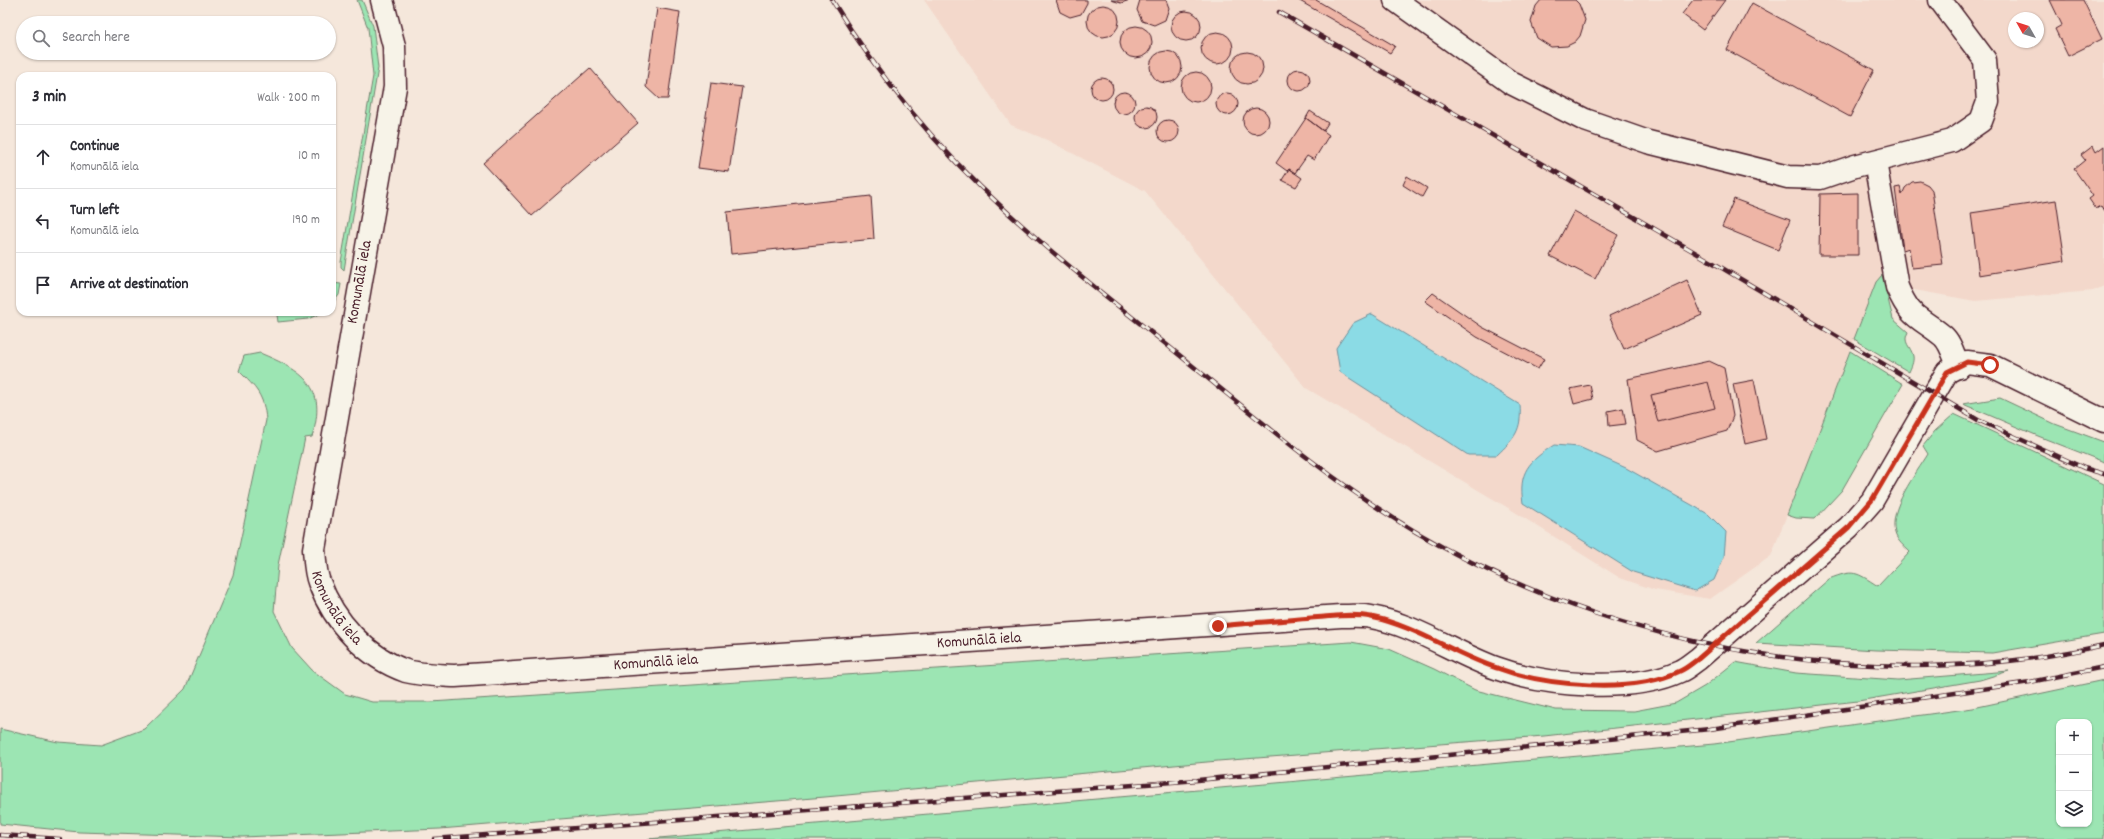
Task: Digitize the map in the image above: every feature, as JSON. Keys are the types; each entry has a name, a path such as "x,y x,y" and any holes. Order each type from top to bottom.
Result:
{"street":[{"name":"Komunālā iela","path":"382,0 394,46 395,87 314,549 318,581 330,607 346,628 364,647 384,661 408,671 455,676 1340,616 1370,616 1395,623 1497,669 1551,681 1581,684 1623,684 1653,680 1681,671 1698,659 1849,527 1872,500 1947,372 1967,362 1990,365 2104,421"},
{"path":"1395,0 1511,83 1585,120 1648,142 1788,177 1820,178 1952,141 1981,121 1988,102 1985,60 1940,0"},
{"path":"1875,162 1897,287 1904,305 1915,317 1944,337 1959,367"}],"shaded area":[{"path":"924,0 2104,0 2104,286 2093,291 1975,301 1876,283 1771,556 1710,599 1655,590 1620,578 1510,509 1306,388 1145,191 1047,140 1011,125"}],"green space":[{"path":"357,0 362,0 373,26 378,68 344,270 341,267 341,262 373,76 368,28"},
{"path":"1882,275 1893,319 1908,332 1906,342 1913,358 1909,372 1854,339 1876,282"},
{"path":"336,283 341,284 339,295 336,299"},
{"path":"277,316 315,316 308,319 278,322"},
{"path":"1850,351 1903,384 1842,490 1815,519 1796,518 1787,515"},
{"path":"260,353 300,374 314,393 317,405 312,437 305,438 278,565 274,611 292,648 312,670 345,694 372,702 431,702 1351,642 1389,649 1434,669 1475,690 1556,710 1634,711 1676,703 1705,686 1735,662 1796,673 1898,680 2009,671 1980,680 1858,701 1544,736 1218,761 825,797 440,829 242,837 79,832 0,824 0,729 58,742 101,745 144,729 185,689 233,575 266,420 263,404 258,392 239,371 244,356"},
{"path":"2000,398 2055,424 2104,442 2104,462 1963,404"},
{"path":"1954,414 2104,484 2104,634 1992,653 1876,650 1756,643 1829,579 1850,573 1859,575 1878,586 1910,552 1897,539 1895,533 1894,524 1899,503 1910,481 1928,454 1923,446 1935,431"},
{"path":"2104,680 2104,839 648,839 1714,744 1973,708"}],"water":[{"path":"1372,314 1520,405 1520,421 1516,433 1497,455 1468,455 1340,372 1336,348 1353,323"},
{"path":"1554,445 1579,447 1626,468 1708,514 1726,532 1724,557 1714,580 1695,591 1633,572 1523,503 1522,483 1527,468 1538,456"}],"building":[{"path":"1056,0 1087,0 1087,3 1081,14 1070,17 1060,12"},
{"path":"1111,0 1130,0 1121,3"},
{"path":"1140,0 1166,0 1169,8 1165,20 1154,25 1142,21 1137,10"},
{"path":"1298,0 1316,0 1395,46 1390,53"},
{"path":"1541,0 1575,0 1579,4 1585,20 1580,36 1575,42 1567,46 1551,47 1537,38 1531,22 1536,6"},
{"path":"1693,0 1725,0 1703,30 1682,14"},
{"path":"2050,0 2083,0 2102,39 2068,56 2055,29 2062,25"},
{"path":"1752,3 1874,70 1850,117 1727,50"},
{"path":"1103,5 1114,10 1119,21 1114,32 1103,37 1092,32 1087,21 1092,10"},
{"path":"657,8 680,12 668,99 659,99 646,87"},
{"path":"1186,11 1197,15 1201,26 1197,37 1186,41 1175,37 1171,26 1175,15"},
{"path":"1136,26 1142,27 1149,33 1152,42 1151,48 1145,55 1136,58 1130,57 1123,51 1120,42 1121,36 1127,29"},
{"path":"1217,32 1226,35 1230,39 1233,48 1230,57 1226,61 1217,64 1208,61 1204,57 1201,48 1204,39 1208,35"},
{"path":"1166,51 1175,54 1179,58 1182,67 1179,76 1175,80 1166,83 1157,80 1153,76 1150,67 1153,58 1157,54"},
{"path":"1244,52 1250,52 1260,59 1263,68 1262,74 1256,81 1250,84 1244,84 1234,77 1231,71 1231,65 1238,55"},
{"path":"590,68 638,123 532,216 483,163"},
{"path":"1299,69 1307,72 1310,80 1307,88 1299,91 1291,88 1288,80 1291,72"},
{"path":"1196,72 1207,76 1211,87 1207,98 1196,102 1185,98 1181,87 1185,76"},
{"path":"1102,78 1110,81 1113,89 1110,97 1102,100 1094,97 1091,89 1094,81"},
{"path":"711,83 742,87 729,172 698,168"},
{"path":"1120,92 1128,92 1135,99 1135,107 1128,114 1120,114 1113,107 1113,99"},
{"path":"1227,93 1235,96 1238,104 1235,112 1227,115 1219,112 1216,104 1219,96"},
{"path":"1146,106 1154,109 1157,117 1154,125 1146,128 1138,125 1135,117 1138,109"},
{"path":"1256,108 1265,112 1269,121 1265,130 1256,134 1247,130 1243,121 1247,112"},
{"path":"1310,111 1328,123 1323,131 1306,118"},
{"path":"1306,118 1329,135 1314,160 1307,156 1295,173 1289,169 1287,171 1276,163"},
{"path":"1168,120 1176,123 1179,131 1176,139 1168,142 1160,139 1157,131 1160,123"},
{"path":"2093,146 2096,152 2104,146 2104,211 2101,206 2096,209 2089,199 2093,196 2074,169 2085,160 2081,155"},
{"path":"1289,169 1302,178 1296,187 1282,180"},
{"path":"1407,176 1427,188 1422,197 1403,185"},
{"path":"1920,181 1928,185 1932,190 1943,265 1912,268 1909,248 1903,250 1895,188 1900,187 1902,195 1905,188 1912,182"},
{"path":"1858,193 1858,255 1819,255 1820,194"},
{"path":"871,196 874,239 731,254 727,212"},
{"path":"1734,199 1790,220 1778,250 1722,227"},
{"path":"2056,200 2065,261 1979,275 1971,213"},
{"path":"1574,211 1618,235 1595,279 1550,256"},
{"path":"1687,280 1702,315 1624,349 1609,316"},
{"path":"1433,293 1482,327 1544,359 1538,369 1477,337 1425,301"},
{"path":"1709,361 1724,368 1733,416 1727,431 1658,451 1637,440 1628,379"},
{"path":"1754,380 1766,439 1745,444 1733,384"},
{"path":"1708,382 1715,408 1658,422 1651,395"},
{"path":"1590,385 1593,399 1574,404 1570,389"},
{"path":"1623,408 1626,424 1609,426 1608,411"}],"railway":[{"path":"832,0 869,57 933,137 980,187 1043,244 1254,416 1349,489 1416,532 1494,573 1576,607 1662,633 1750,652 1840,663 1929,666 2018,660 2104,645"},
{"path":"1279,12 1717,265 1978,420 2084,468 2104,474"},
{"path":"434,839 1198,780 1710,729 2030,682 2104,667"},
{"path":"0,835 60,839"}],"route":[{"path":"1218,626 1340,616 1370,616 1395,623 1497,669 1551,681 1581,684 1623,684 1653,680 1681,671 1698,659 1849,527 1872,500 1932,394 1947,372 1967,362 1990,365"}]}
